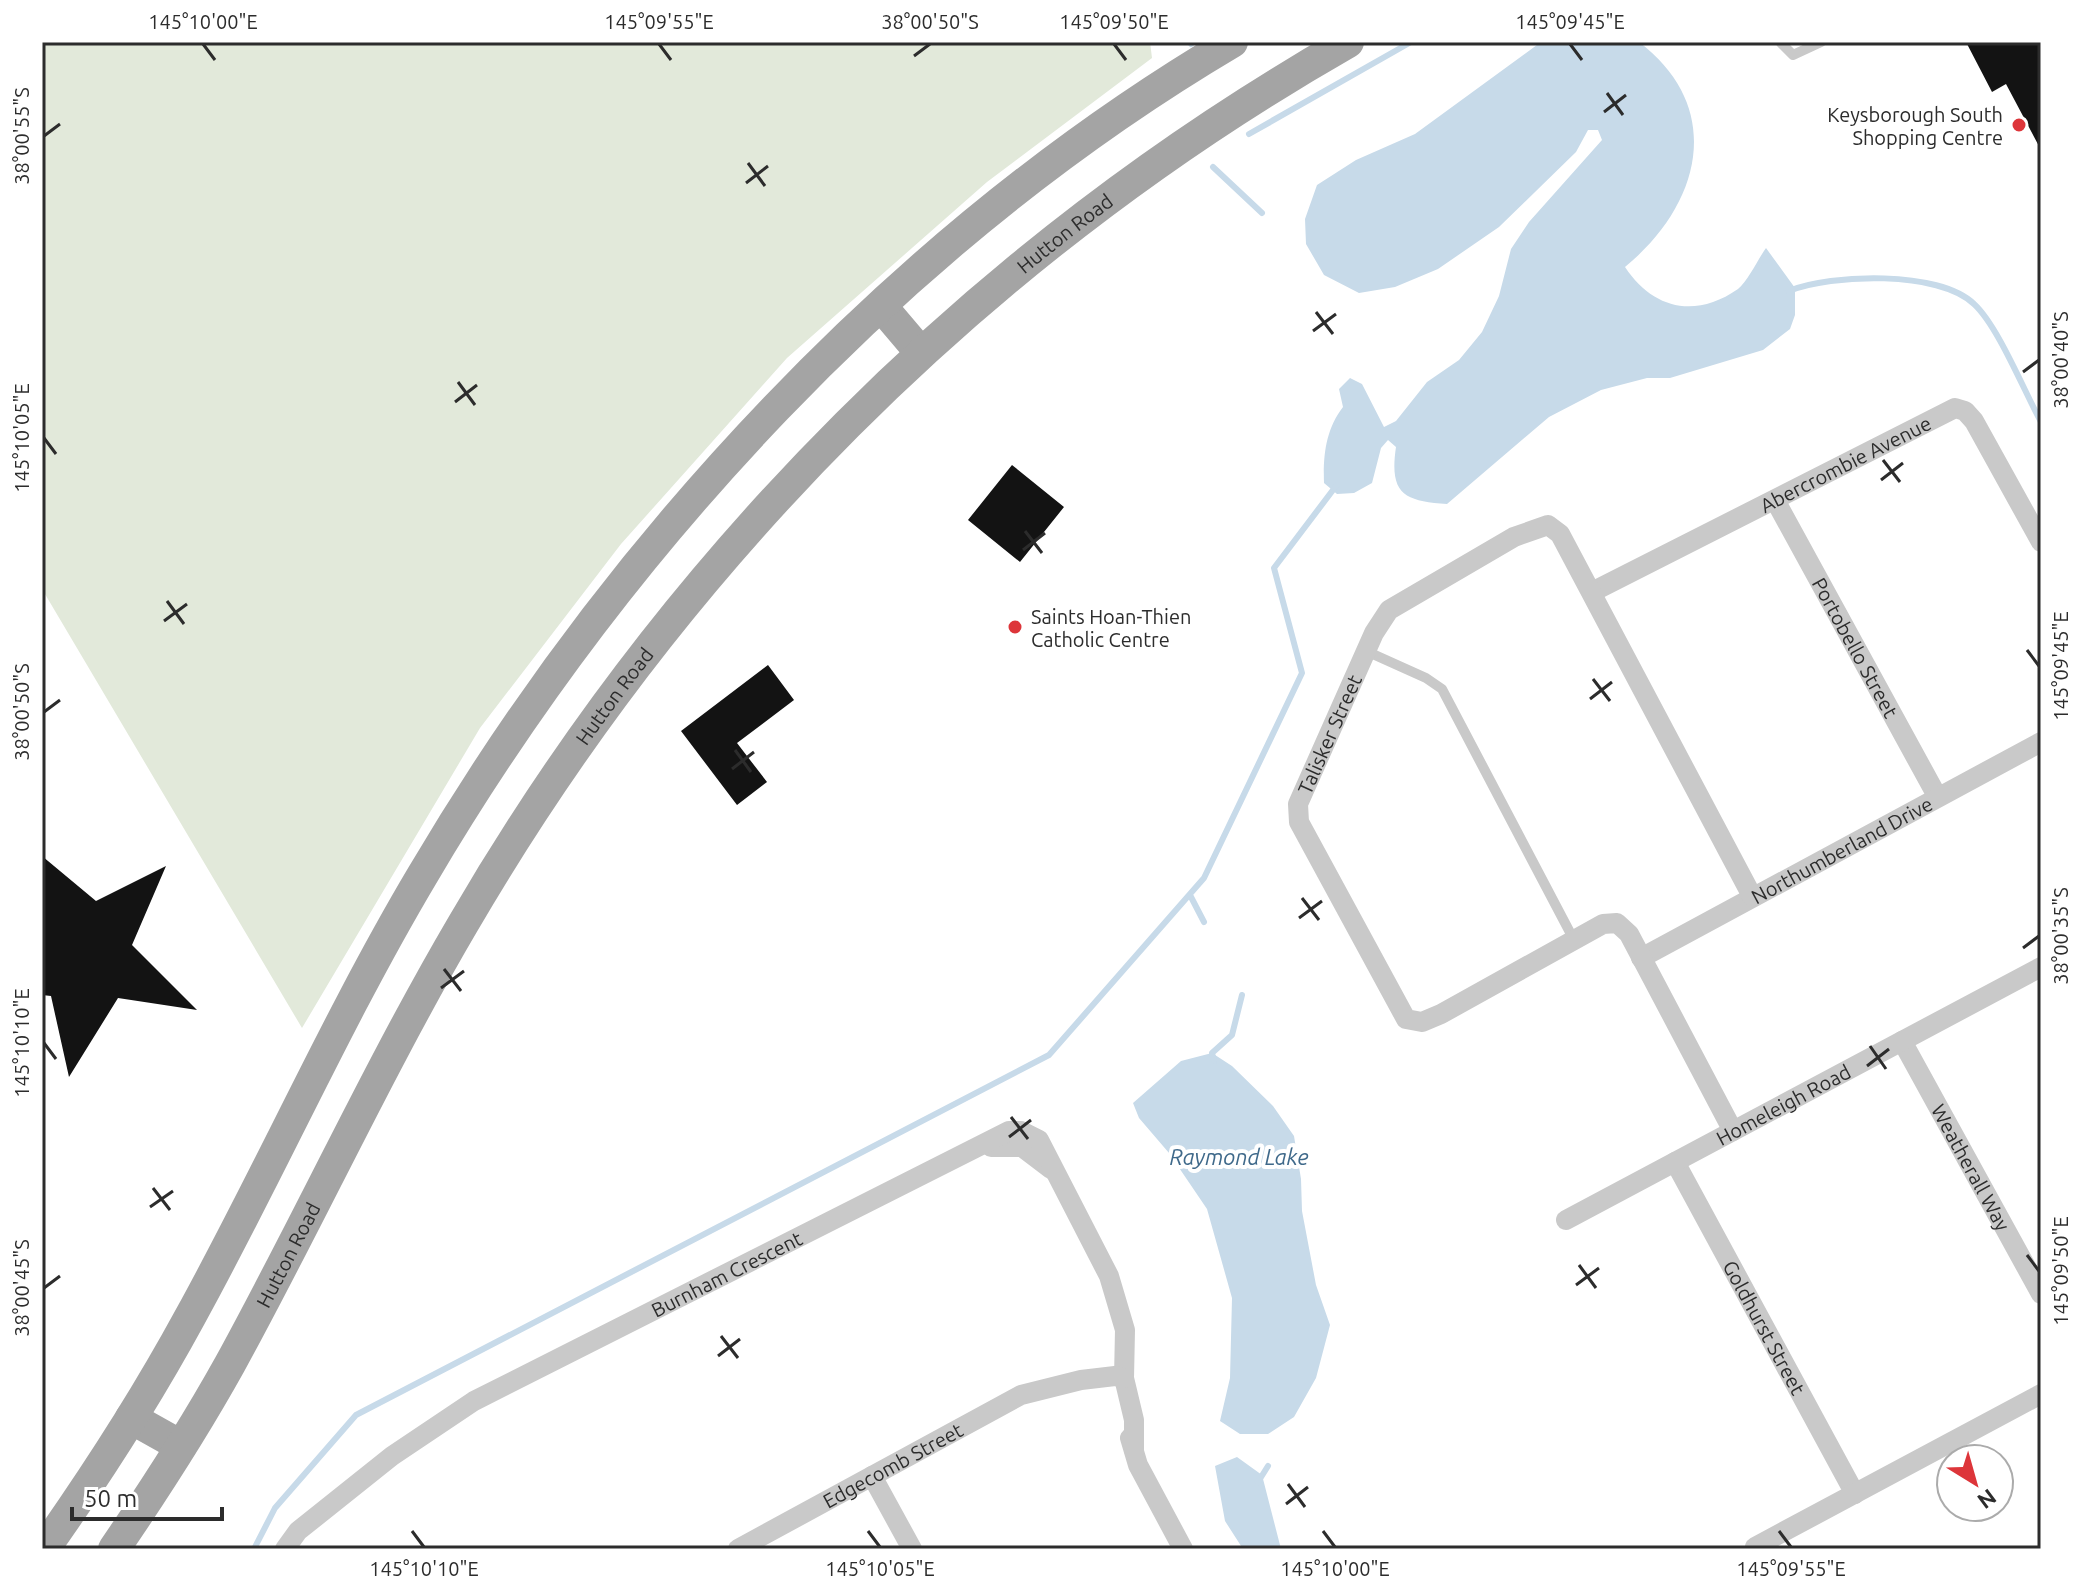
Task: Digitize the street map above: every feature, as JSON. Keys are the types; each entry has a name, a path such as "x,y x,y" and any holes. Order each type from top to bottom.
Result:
{"main road":[{"path":"44,1549 131,1418 211,1279 421,877 498,754 592,623 705,486 780,406 882,307 1031,181 1155,91 1232,42"},
{"name":"Hutton Road","path":"114,1549 181,1446 250,1326 455,939 601,710 694,590 801,471 921,353 1015,271 1153,166 1348,42"},
{"path":"882,307 921,353"},
{"path":"131,1418 181,1446"}],"street":[{"name":"Abercrombie Avenue","path":"1592,592 1941,413 1960,408 1974,421 2041,542"},
{"name":"Portobello Street","path":"1775,500 1937,796"},
{"name":"Talisker Street","path":"1733,1131 1629,934 1617,923 1603,924 1441,1014 1422,1022 1406,1019 1299,822 1298,804 1366,651 1389,610 1514,537 1541,525 1560,534 1752,896"},
{"name":"Northumberland Drive","path":"1641,958 2041,742"},
{"name":"Homeleigh Road","path":"1566,1220 2041,967"},
{"name":"Weatherall Way","path":"1902,1041 2041,1294"},
{"name":"Burnham Crescent","path":"285,1549 298,1531 392,1456 474,1401 979,1149 1013,1145 1051,1170 1109,1276 1127,1348 1118,1379 1134,1420 1134,1450 1145,1479 1183,1549"},
{"name":"Goldhurst Street","path":"1675,1162 1855,1494"},
{"name":"Edgecomb Street","path":"738,1549 1021,1395 1118,1379"},
{"path":"1755,1547 2041,1394"},
{"path":"872,1476 912,1549"}],"lane":[{"path":"1782,42 1793,55 1821,42"},
{"path":"1366,651 1426,678 1442,689 1574,940"}],"green space":[{"path":"42,42 1150,42 1152,58 987,182 787,358 621,544 480,728 302,1028 42,589"}],"water":[{"path":"1541,42 1639,42 1666,68 1684,96 1693,126 1693,156 1686,186 1671,215 1651,242 1625,267 1636,281 1648,292 1676,305 1706,304 1738,289 1766,248 1795,288 1795,315 1790,329 1763,350 1670,378 1647,378 1601,390 1549,417 1447,504 1420,500 1403,492 1395,475 1396,447 1388,440 1381,448 1372,483 1354,493 1337,494 1324,483 1324,473 1329,433 1343,407 1339,389 1350,378 1362,384 1384,427 1396,421 1427,382 1459,360 1482,332 1499,296 1511,249 1529,222 1602,140 1598,130 1588,130 1576,152 1499,227 1438,269 1395,287 1359,293 1324,275 1306,244 1305,219 1317,185 1356,160 1415,134"},
{"name":"Raymond Lake","path":"1212,1053 1232,1066 1273,1106 1294,1136 1302,1211 1316,1285 1330,1325 1316,1378 1294,1417 1268,1434 1240,1434 1220,1421 1230,1378 1232,1298 1207,1209 1169,1153 1139,1118 1133,1103 1181,1061"},
{"path":"1237,1457 1262,1475 1281,1549 1243,1549 1225,1521 1215,1466"}],"building":[{"path":"1966,42 2041,42 2041,150 2006,84 1992,92"},
{"path":"1012,465 1064,507 1020,562 968,520"},
{"path":"768,665 794,700 737,743 767,782 737,805 681,731"},
{"path":"42,856 96,901 166,866 132,945 197,1010 118,998 69,1077 51,996 42,995"}],"waterway":[{"path":"1249,134 1411,42"},
{"path":"1213,167 1262,213"},
{"path":"1789,291 1831,281 1884,278 1936,285 1958,293 1974,304 1992,327 2041,422"},
{"path":"254,1549 275,1508 356,1415 1049,1055 1204,878 1302,673 1274,568 1336,486"},
{"path":"1190,895 1204,922"},
{"path":"1214,1061 1212,1053 1232,1035 1242,995"},
{"path":"1258,1482 1268,1466"}],"place":[{"name":"Keysborough South Shopping Centre","path":"2019,125"},
{"name":"Saints Hoan-Thien Catholic Centre","path":"1015,627"}]}
